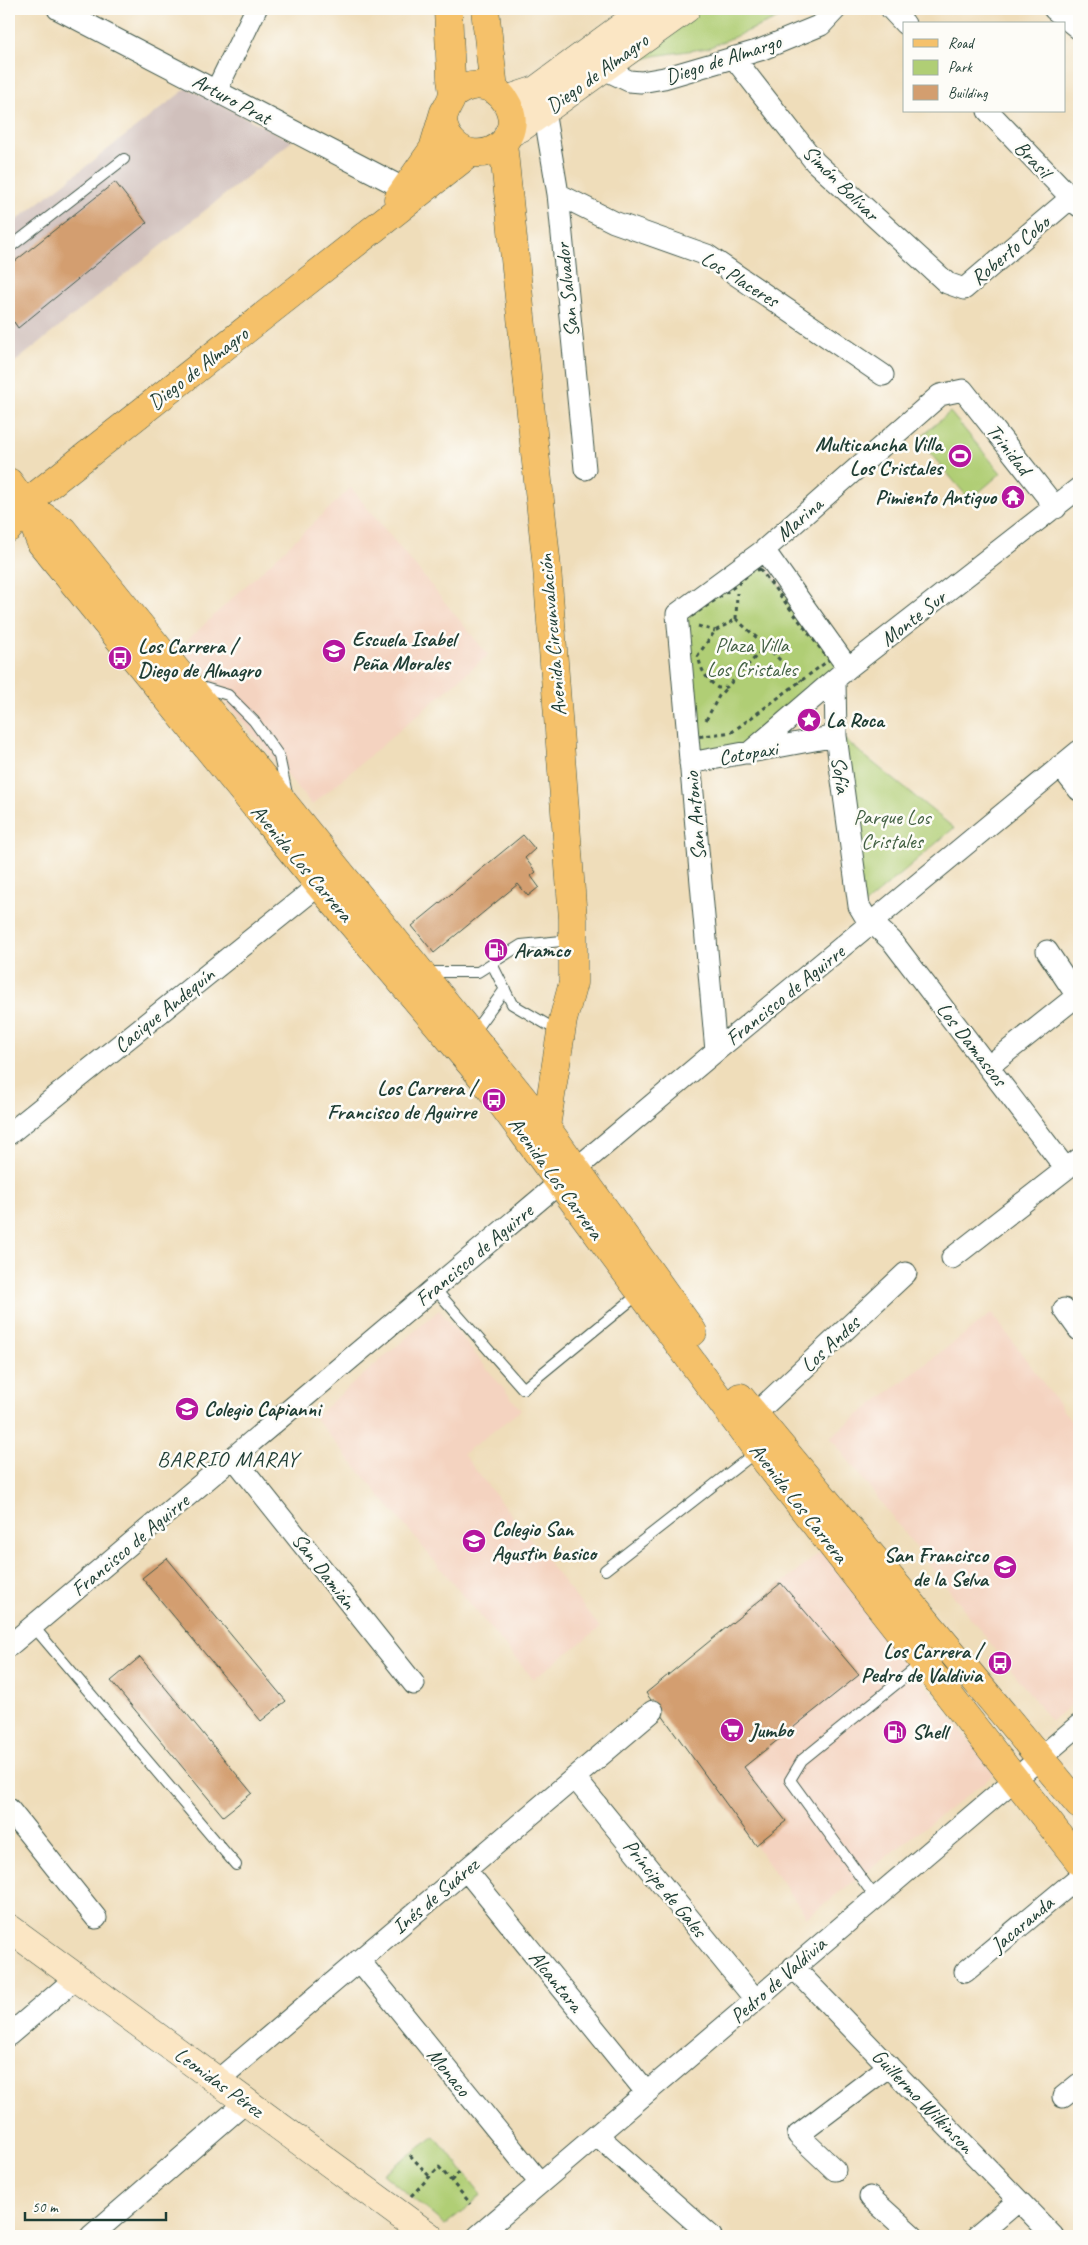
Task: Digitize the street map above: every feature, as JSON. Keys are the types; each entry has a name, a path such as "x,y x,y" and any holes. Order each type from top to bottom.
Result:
{"main road":[{"path":"448,9 448,104 445,129 448,138 461,150 470,153 487,152 505,139"},
{"name":"Avenida Circunvalación","path":"485,9 500,95 512,117 505,139 547,568 573,919 573,983 561,1033 546,1127"},
{"path":"448,104 459,90 477,85 500,95"},
{"name":"Diego de Almagro","path":"371,231 405,189 433,149 448,104"},
{"name":"Diego de Almagro","path":"9,528 17,506 470,153"},
{"name":"Avenida Los Carrera","path":"9,482 17,506 41,543 319,885 568,1176 754,1415 1079,1806"},
{"name":"Avenida Los Carrera","path":"17,506 63,530 546,1127 568,1176 640,1292 757,1450 1079,1861"}],"street":[{"name":"Arturo Prat","path":"58,9 405,189"},
{"path":"216,91 256,9"},
{"name":"Diego de Almagro","path":"500,95 536,90 646,9"},
{"name":"Diego de Almagro","path":"505,139 686,9"},
{"name":"Diego de Almargo","path":"604,69 620,78 641,82 658,80 760,50 821,25 836,9"},
{"path":"891,9 903,22"},
{"path":"1054,9 1079,29"},
{"name":"Simón Bolívar","path":"734,58 815,162 948,284 964,289"},
{"name":"San Salvador","path":"544,111 558,194 585,469"},
{"name":"Brasil","path":"989,112 1076,198"},
{"name":"Los Placeres","path":"558,194 614,222 707,255 883,375"},
{"name":"Roberto Cobo","path":"964,289 1076,198"},
{"name":"Trinidad","path":"963,390 1056,508"},
{"name":"Marina","path":"703,594 764,550 940,395 963,390"},
{"name":"Monte Sur","path":"749,753 842,674 1056,508 1079,488"},
{"path":"764,550 842,674"},
{"name":"San Antonio","path":"703,594 677,614 716,1051"},
{"name":"Sofía","path":"842,674 836,736 859,906 873,924"},
{"name":"Cotopaxi","path":"690,763 836,736"},
{"name":"Francisco de Aguirre","path":"9,1646 716,1051 873,924 1079,751"},
{"path":"1060,766 1079,790"},
{"name":"Cacique Andequín","path":"9,1134 319,885"},
{"name":"Los Damascos","path":"873,924 892,941 989,1066 1073,1164 952,1258"},
{"path":"989,1066 1077,996 1047,951"},
{"name":"Los Andes","path":"754,1415 906,1272"},
{"path":"1064,1309 1079,1330"},
{"name":"San Damián","path":"234,1458 414,1684"},
{"name":"Inés de Suárez","path":"217,2081 654,1711"},
{"name":"Pedro de Valdivia","path":"478,2236 1014,1779 1078,1729"},
{"name":"Príncipe de Gales","path":"575,1778 755,1999"},
{"path":"9,1810 96,1918"},
{"name":"Alcantara","path":"466,1870 646,2092"},
{"name":"Jacaranda","path":"965,1972 1079,1877"},
{"name":"Leonidas Pérez","path":"9,1928 429,2236"},
{"name":"Monaco","path":"359,1960 540,2184"},
{"name":"Guillermo Wilkinson","path":"794,1967 1053,2236"},
{"path":"9,2035 76,1978"},
{"path":"835,2170 798,2134 889,2066"},
{"path":"1063,2097 1079,2084"},
{"path":"92,2236 246,2102"},
{"path":"597,2134 703,2234"},
{"path":"870,2197 913,2236"},
{"path":"977,2236 1018,2201"}],"lane":[{"path":"9,248 124,159"},
{"path":"421,972 478,972 521,945 573,940"},
{"path":"492,964 512,1004 561,1033"},
{"path":"472,1035 504,989"},
{"path":"435,1288 523,1389 640,1292"},
{"path":"605,1570 757,1450"},
{"path":"33,1626 236,1865"},
{"path":"875,1897 790,1780 802,1760 923,1662"}],"path":[{"path":"760,569 829,660 801,681 732,732 696,737 691,730 684,618 692,616 737,585 751,572 760,569"},
{"path":"737,585 736,619 801,681"},
{"path":"727,687 718,688 707,679 701,668 698,654 715,631 736,619"},
{"path":"704,723 719,696 766,646"},
{"path":"694,734 700,728"},
{"path":"410,2155 430,2177"},
{"path":"395,2211 439,2167 471,2204"},
{"path":"451,2181 461,2170"}],"shaded area":[{"path":"187,88 292,141 9,367 9,226"},
{"name":"Escuela Isabel Peña Morales","path":"351,488 488,655 312,805 180,647"},
{"name":"Colegio San Agustin basico","path":"439,1310 521,1410 463,1454 600,1628 533,1679 314,1417"},
{"name":"San Francisco de la Selva","path":"992,1313 1079,1432 1079,1698 1051,1721 830,1437"},
{"path":"822,1551 995,1774 807,1917 646,1693"}],"green space":[{"path":"703,9 800,9 708,48 654,56 628,64"},
{"name":"Multicancha Villa Los Cristales","path":"950,412 1001,473 970,500 918,439"},
{"name":"Plaza Villa Los Cristales","path":"760,560 839,664 748,750 694,756 685,618"},
{"name":"Parque Los Cristales","path":"840,736 954,828 863,906"},
{"path":"435,2136 482,2195 445,2225 383,2174"}],"building":[{"path":"115,182 147,223 18,328 14,322 9,326 9,266"},
{"path":"523,835 535,849 525,858 536,872 531,876 539,887 528,896 518,884 434,953 412,926"},
{"path":"167,1558 286,1701 261,1721 142,1578"},
{"name":"Jumbo","path":"781,1583 859,1675 744,1767 786,1821 756,1845 646,1693"},
{"path":"140,1657 252,1793 223,1816 111,1681"}],"place":[{"name":"Multicancha Villa Los Cristales","path":"960,456"},
{"name":"Pimiento Antiguo","path":"1013,497"},
{"name":"Escuela Isabel Peña Morales","path":"334,651"},
{"name":"Los Carrera / Diego de Almagro","path":"120,658"},
{"name":"La Roca","path":"809,720"},
{"name":"Aramco","path":"496,950"},
{"name":"Los Carrera / Francisco de Aguirre","path":"494,1100"},
{"name":"Colegio Capianni","path":"187,1409"},
{"name":"Colegio San Agustin basico","path":"474,1541"},
{"name":"San Francisco de la Selva","path":"1005,1567"},
{"name":"Los Carrera / Pedro de Valdivia","path":"1000,1663"},
{"name":"Jumbo","path":"732,1730"},
{"name":"Shell","path":"895,1732"}],"district":[{"name":"BARRIO MARAY","path":"228,1459"}]}
